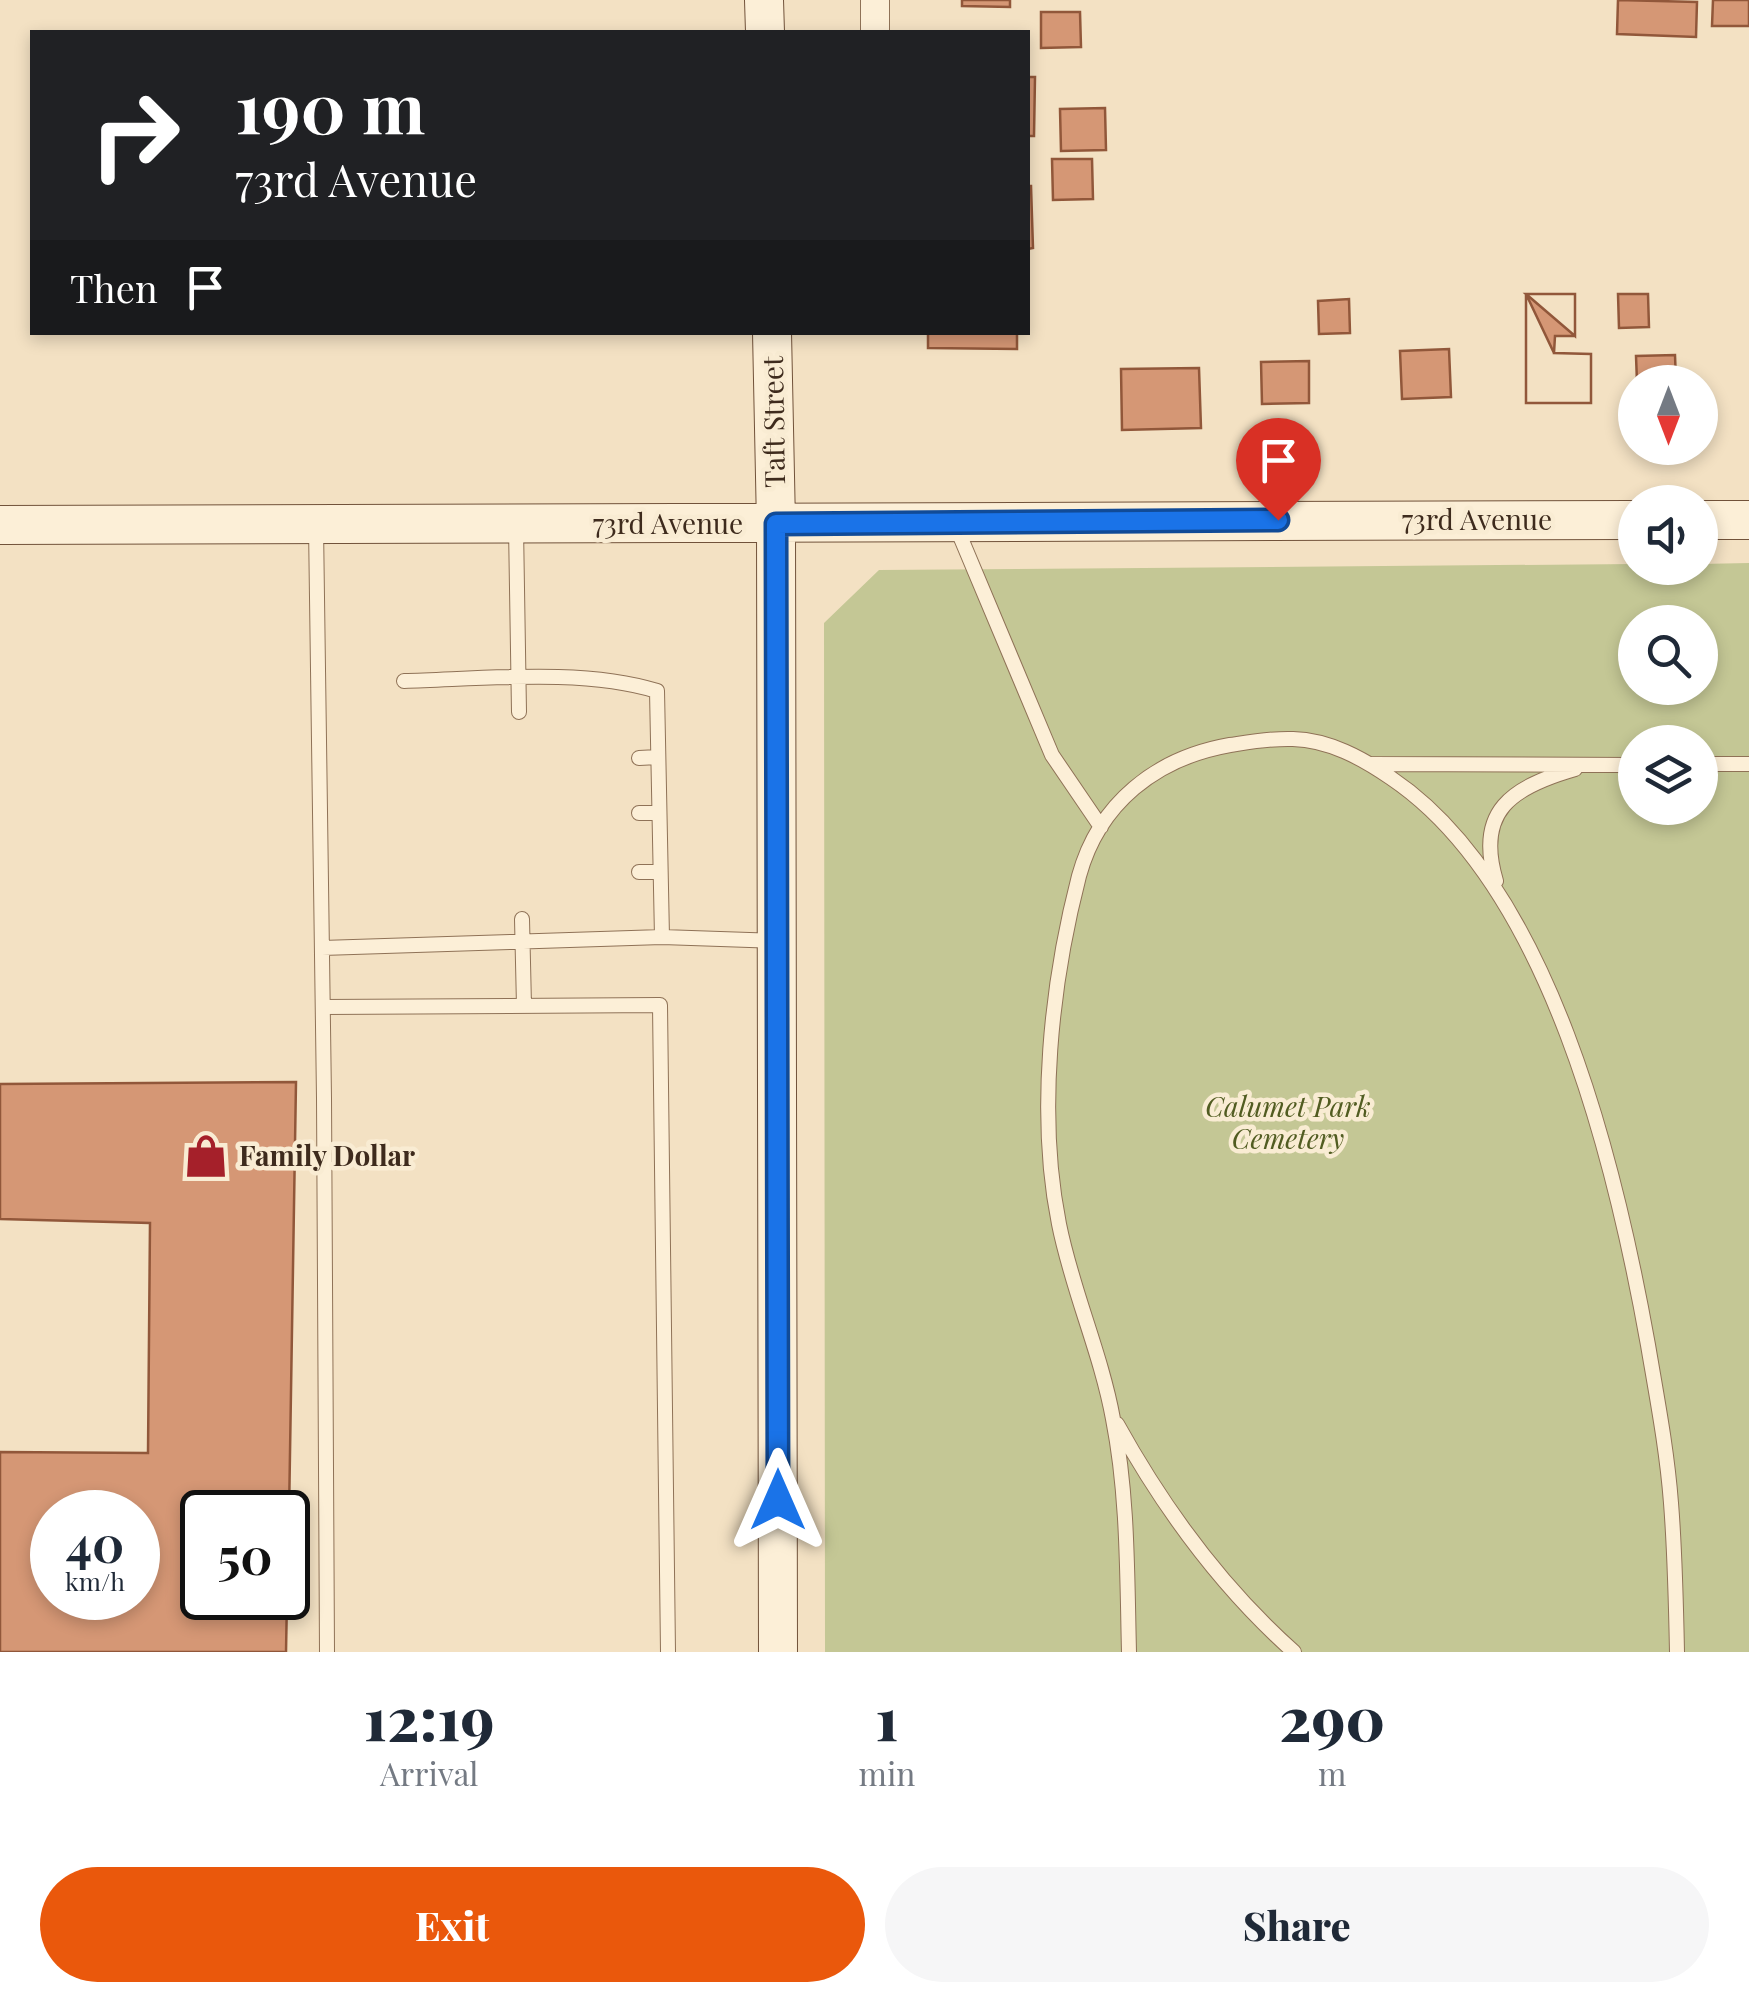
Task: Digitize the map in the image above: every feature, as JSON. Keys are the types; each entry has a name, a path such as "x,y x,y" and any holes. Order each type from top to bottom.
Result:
{"street":[{"path":"764,0 765,30"},
{"path":"874,0 875,30"},
{"name":"Taft Street","path":"772,335 776,524 778,1652"},
{"name":"73rd Avenue","path":"0,525 1618,520"},
{"path":"1718,520 1749,520"}],"lane":[{"path":"955,523 1052,754 1100,827"},
{"path":"516,524 519,712"},
{"path":"316,525 327,1652"},
{"path":"404,680 518,678 628,682 657,692 662,937"},
{"path":"1129,1652 1124,1487 1113,1416 1058,1220 1050,1133 1050,1054 1058,989 1080,874 1113,805 1141,780 1209,749 1295,738 1336,748 1370,764 1434,812 1499,892 1529,946 1556,1008 1600,1133 1620,1210 1662,1424 1671,1500 1677,1652"},
{"path":"639,758 658,758"},
{"path":"1370,764 1618,765"},
{"path":"1499,892 1488,856 1491,824 1499,808 1518,792 1550,776 1592,764"},
{"path":"1718,764 1749,764"},
{"path":"639,812 659,812"},
{"path":"639,872 660,872"},
{"path":"522,919 524,1006"},
{"path":"322,948 662,937 777,941"},
{"path":"323,1007 660,1006 668,1652"},
{"path":"1113,1416 1183,1532 1236,1594 1294,1652"}],"green space":[{"name":"Calumet Park Cemetery","path":"1749,563 1749,1652 825,1652 824,623 879,570 1618,564 1618,585 1718,585 1718,564"}],"building":[{"path":"962,0 1010,0 1010,7 962,6"},
{"path":"1618,0 1697,2 1696,37 1617,34"},
{"path":"1713,0 1749,0 1749,26 1712,26"},
{"path":"1041,12 1080,12 1081,47 1041,48"},
{"path":"1030,77 1035,77 1034,136 1030,136"},
{"path":"1105,108 1106,150 1061,151 1060,109"},
{"path":"1052,159 1092,159 1093,199 1053,200"},
{"path":"1030,186 1031,186 1030,249"},
{"path":"1526,294 1575,294 1575,336"},
{"path":"1526,294 1554,353 1591,354 1591,403 1526,403"},
{"path":"1526,294 1575,294 1575,336 1555,336 1554,353 1591,354 1591,403 1526,403"},
{"path":"1618,294 1648,294 1649,327 1619,328"},
{"path":"1349,299 1350,333 1319,334 1318,301"},
{"path":"928,335 1017,335 1017,349 928,348"},
{"path":"1449,349 1451,397 1402,399 1400,351"},
{"path":"1675,355 1675,365 1636,365 1636,356"},
{"path":"1309,361 1309,403 1262,404 1261,362"},
{"path":"1199,368 1201,428 1122,430 1121,369"},
{"path":"296,1082 289,1490 180,1490 180,1620 287,1620 286,1652 0,1652 0,1452 148,1453 150,1223 0,1219 0,1084"}],"place":[{"name":"Family Dollar","path":"206,1156"}],"route":[{"path":"778,1500 776,524 1278,520"}]}
